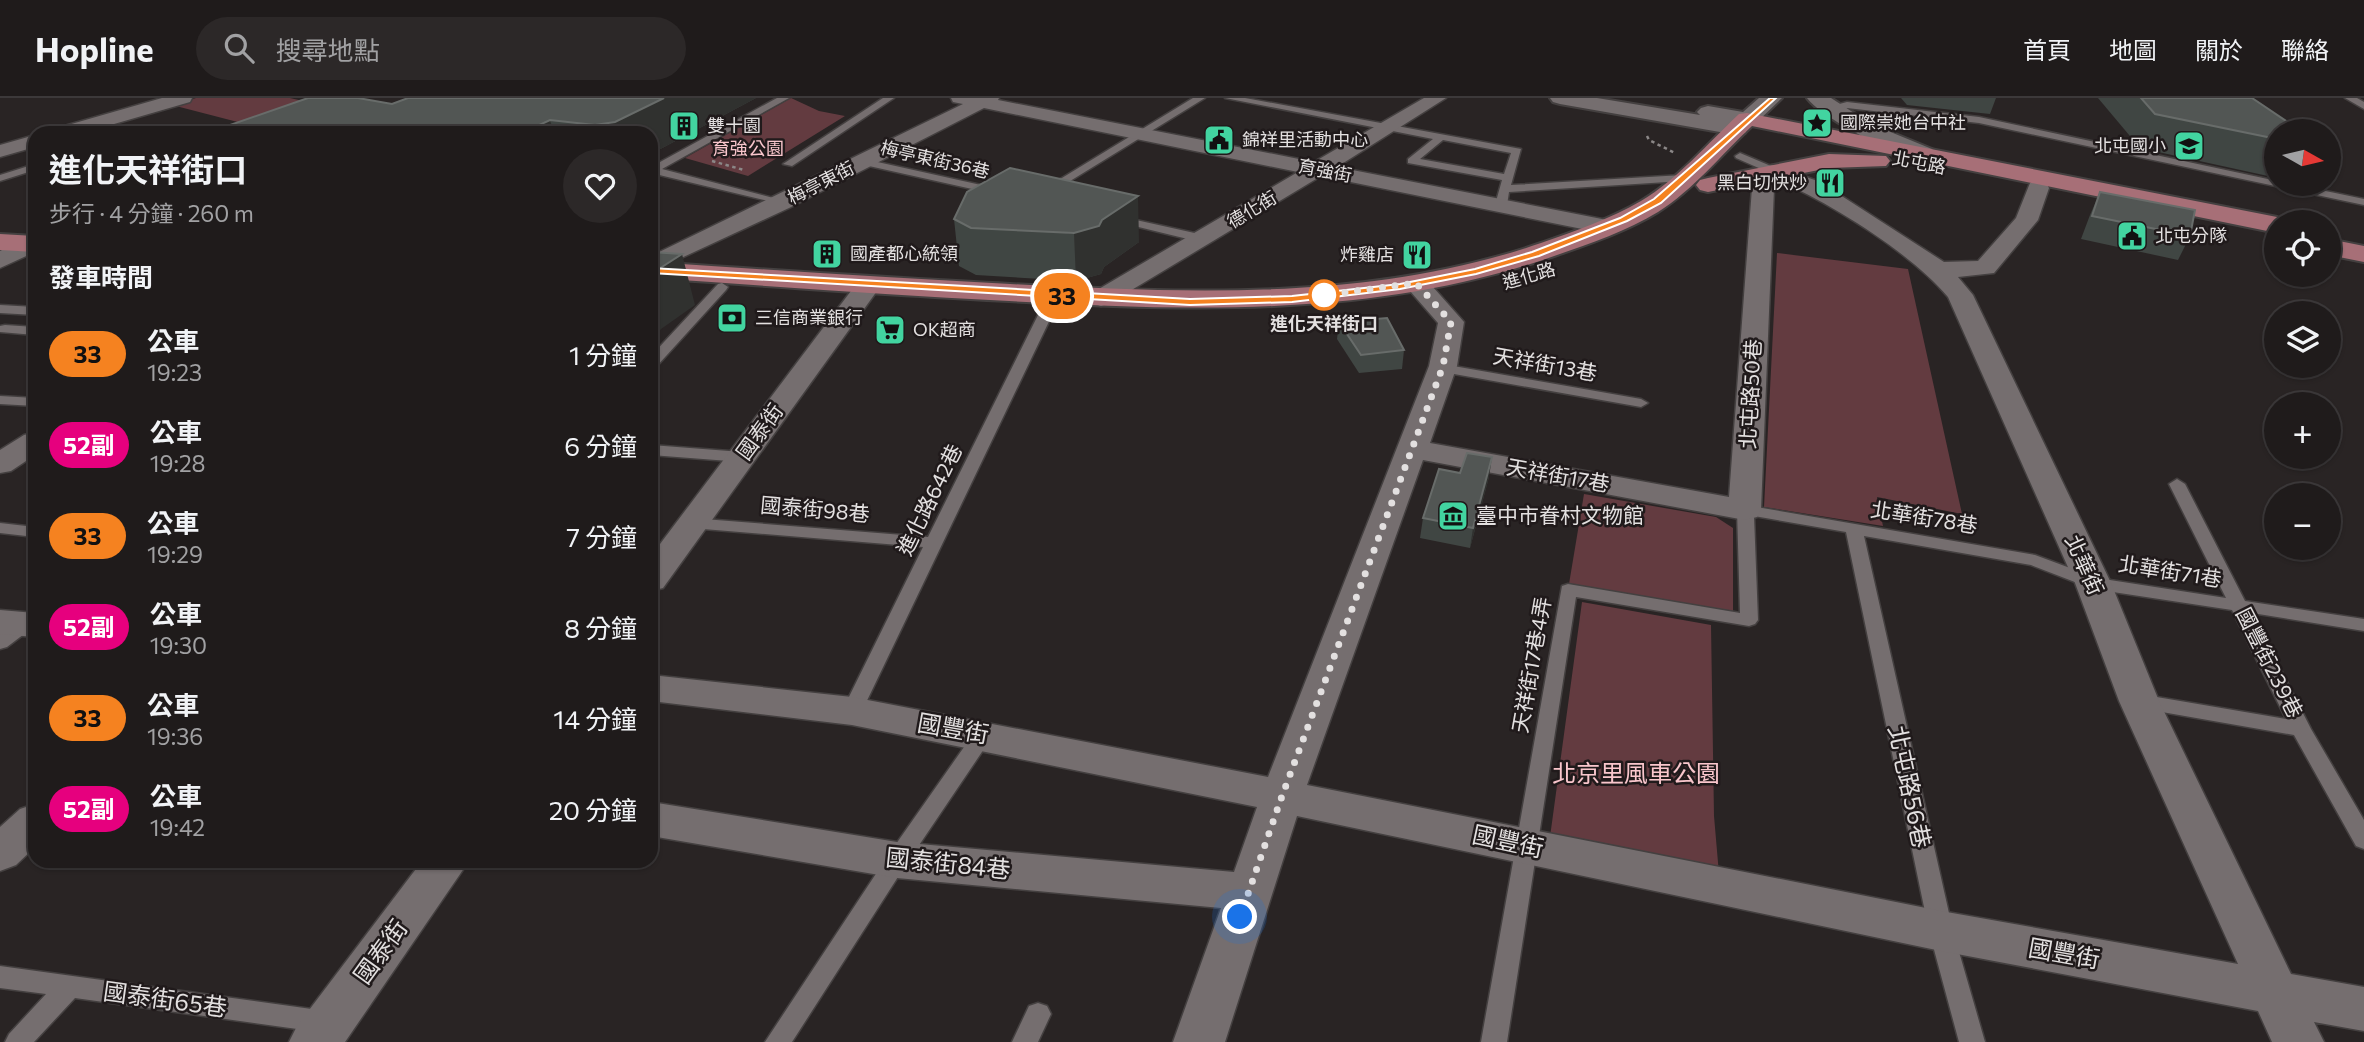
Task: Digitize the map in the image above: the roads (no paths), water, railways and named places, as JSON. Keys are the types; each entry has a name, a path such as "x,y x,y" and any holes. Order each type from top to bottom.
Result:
{"main road":[{"name":"北屯路","path":"1560,98 1606,101 1756,126 2264,223"},
{"path":"1756,126 1772,98"},
{"path":"1756,126 1807,98"},
{"path":"1606,101 1656,123 1688,147"},
{"path":"1823,103 1863,129 1920,158"},
{"name":"進化路","path":"658,283 1190,302 1423,291 1523,279 1593,256 1673,214 1696,182 1688,147 1756,126"},
{"name":"進化路","path":"658,271 1048,309 1180,315 1282,314 1389,305 1476,271 1535,254 1607,226 1696,182 1740,156 1756,126"},
{"name":"北屯路","path":"1920,158 2038,188 2264,233"},
{"path":"1696,182 1829,161 1920,158"},
{"path":"0,229 28,235"},
{"path":"0,242 28,237"},
{"path":"2341,237 2364,242"},
{"path":"2341,249 2364,254"}],"street":[{"path":"88,126 183,98"},
{"name":"德化街","path":"1101,298 1437,98"},
{"name":"梅亭東街","path":"658,262 864,162 977,99"},
{"name":"育強街","path":"977,99 1140,135 1318,169 1504,190 1607,226"},
{"path":"0,151 28,143"},
{"name":"北華街","path":"1774,171 1812,187 1939,270 1960,295 2093,583 2140,701 2298,1042"},
{"name":"北屯路50巷","path":"1745,510 1763,188 1774,171"},
{"path":"1939,270 1985,268 2027,220 2038,188"},
{"path":"0,261 28,240"},
{"name":"國泰街","path":"658,570 864,291"},
{"path":"1199,1042 1282,796 1442,368 1451,322 1423,291"},
{"path":"0,464 28,446"},
{"name":"天祥街17巷","path":"1412,449 1745,510"},
{"name":"國豐街","path":"658,689 852,711 983,734 1941,931 2364,1009"},
{"name":"國泰街84巷","path":"658,820 897,860 1248,892"},
{"path":"0,853 28,827"},
{"name":"國泰街","path":"322,1032 442,868"}],"lane":[{"path":"658,167 784,98"},
{"path":"788,164 888,98"},
{"path":"1046,203 1033,200 1200,98"},
{"path":"1230,98 1517,151 1504,190"},
{"path":"2350,98 2364,106"},
{"path":"1823,103 1979,120 2264,181"},
{"path":"1441,137 1412,161 1504,190 1696,182"},
{"path":"1740,156 1774,171"},
{"name":"梅亭東街36巷","path":"864,162 1007,194"},
{"path":"0,178 28,169"},
{"path":"658,171 781,203"},
{"path":"2335,196 2364,202"},
{"path":"1112,218 1203,239"},
{"path":"658,356 722,287"},
{"path":"0,309 28,311"},
{"name":"進化路642巷","path":"852,711 1048,309"},
{"path":"5,329 28,331"},
{"name":"天祥街13巷","path":"1442,368 1641,403"},
{"path":"0,400 28,402"},
{"path":"658,451 742,457"},
{"name":"國豐街239巷","path":"2177,484 2301,729 2364,840"},
{"name":"北華街78巷","path":"1745,510 2035,560 2093,583"},
{"name":"北屯路50巷","path":"1745,510 1749,620"},
{"name":"國泰街98巷","path":"691,523 935,543"},
{"path":"0,528 28,531"},
{"name":"北屯路56巷","path":"1854,530 1941,931 1972,1042"},
{"name":"北華街71巷","path":"2093,583 2364,625"},
{"name":"天祥街17巷4弄","path":"1524,846 1569,590 1749,620"},
{"path":"2140,701 2301,729"},
{"path":"778,1042 983,734"},
{"path":"1494,1042 1524,846"},
{"name":"國泰街65巷","path":"0,977 322,1032"},
{"path":"18,1042 69,987"},
{"path":"1025,1042 1038,1014"}],"place":[{"name":"國際崇她台中社","path":"1817,123"},
{"name":"雙十園","path":"684,126"},
{"name":"錦祥里活動中心","path":"1219,140"},
{"name":"北屯國小","path":"2189,146"},
{"name":"黑白切快炒","path":"1830,183"},
{"name":"北屯分隊","path":"2132,236"},
{"name":"國產都心統領","path":"827,254"},
{"name":"炸雞店","path":"1417,255"},
{"name":"進化天祥街口","path":"1324,295"},
{"name":"三信商業銀行","path":"732,318"},
{"name":"OK超商","path":"890,330"},
{"name":"臺中市眷村文物館","path":"1453,516"}],"park label":[{"name":"育強公園","path":"748,149"},
{"name":"北京里風車公園","path":"1636,774"}]}
